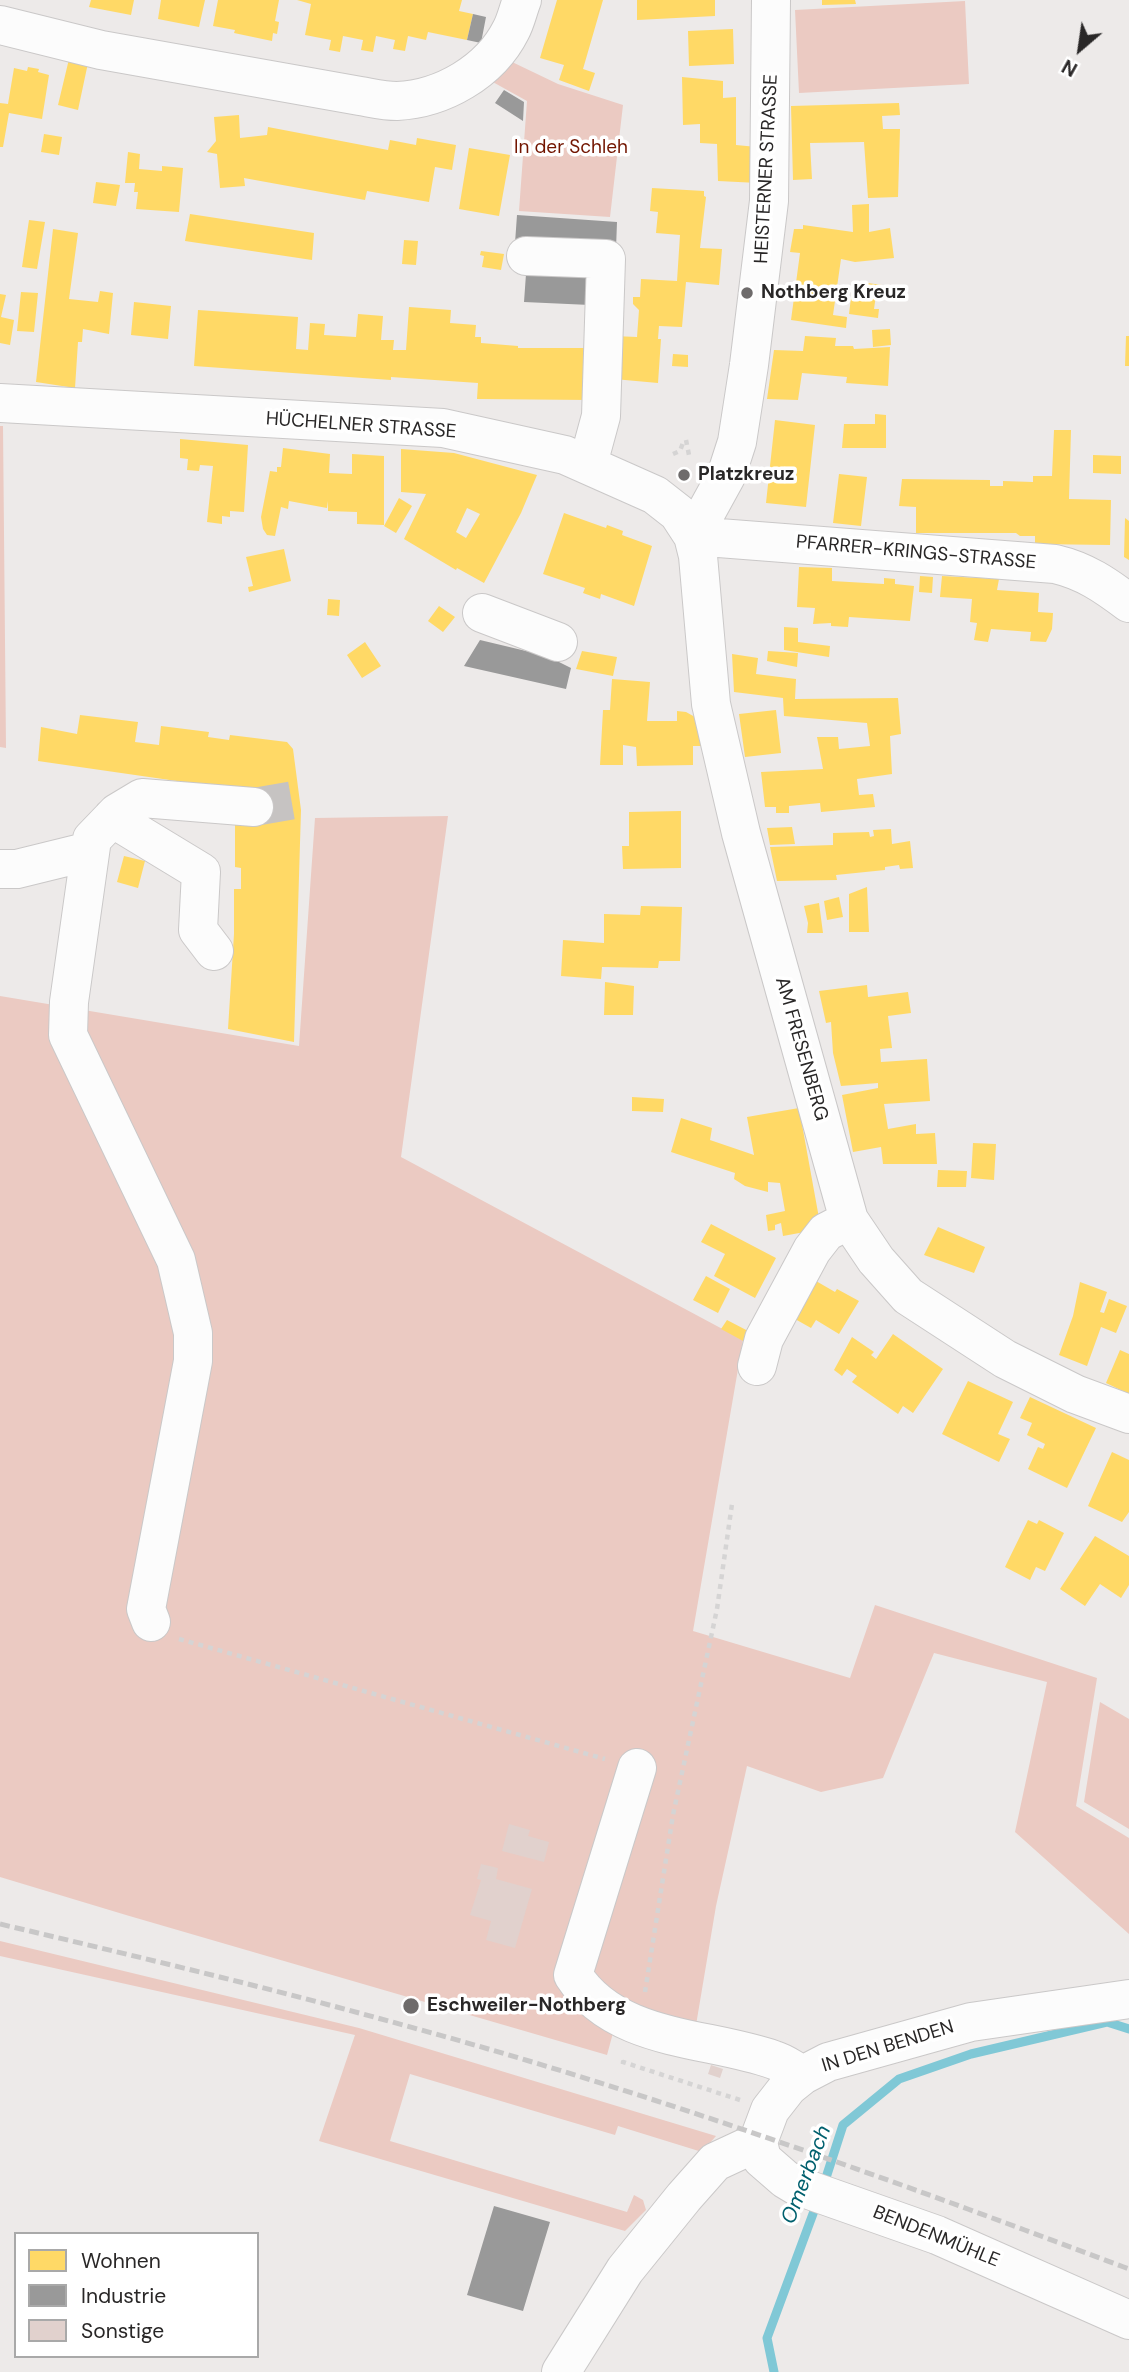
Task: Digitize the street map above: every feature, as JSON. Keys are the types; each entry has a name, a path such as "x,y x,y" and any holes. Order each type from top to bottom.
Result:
{"street":[{"path":"0,24 101,50 396,101 435,95 472,75 511,31 522,0"},
{"name":"HEISTERNER STRASSE","path":"692,536 726,477 737,442 749,365 769,201 771,0"},
{"path":"526,256 606,259 601,416 588,464"},
{"name":"HÜCHELNER STRASSE","path":"0,403 443,428 565,455 588,464 655,495 678,513 692,536"},
{"name":"PFARRER-KRINGS-STRASSE","path":"692,536 1055,564 1096,578 1129,603"},
{"name":"AM FRESENBERG","path":"692,536 702,582 711,704 744,846 849,1220 876,1260 908,1296 1005,1359 1075,1394 1129,1414"},
{"path":"482,613 558,642"},
{"path":"151,1622 146,1609 193,1361 193,1333 176,1260 68,1035 69,1002 92,839 113,818 142,798 254,807"},
{"path":"113,818 201,872 198,930 214,951"},
{"path":"0,869 17,869 90,851"},
{"path":"757,1366 764,1339 812,1250 826,1232 849,1220"},
{"path":"637,1768 573,1975 583,1990 606,2010 640,2027 776,2060 803,2075"},
{"name":"IN DEN BENDEN","path":"561,2372 625,2270 715,2162 735,2151 774,2151 788,2087 803,2075 828,2062 971,2022 1129,1999"},
{"name":"BENDENMÜHLE","path":"774,2151 859,2207 937,2235 1129,2320"}],"path":[{"path":"673,454 680,451 685,440 689,454"},
{"path":"640,2027 673,1815 717,1609 732,1504"},
{"path":"151,1622 169,1636 637,1768"},
{"path":"623,2064 774,2151"}],"green space":[{"path":"965,1 969,84 799,93 795,10"},
{"name":"In der Schleh","path":"510,61 558,84 623,105 610,217 519,211 527,101 491,81"},
{"path":"0,426 3,426 6,748 0,747"},
{"path":"448,816 401,1157 743,1340 693,1631 850,1678 875,1605 1097,1678 1076,1806 1129,1838 1129,1934 1015,1832 1047,1682 934,1653 883,1778 821,1792 747,1766 716,1906 695,2031 620,2007 607,2055 0,1877 0,996 299,1046 315,818"},
{"path":"1100,1702 1129,1719 1129,1829 1084,1802"},
{"path":"0,1941 359,2028 716,2136 702,2152 618,2126 615,2135 410,2074 390,2141 627,2212 634,2195 643,2200 646,2210 625,2231 319,2141 355,2035 0,1956"}],"building: Wohnen":[{"path":"91,0 134,0 131,15 89,7"},
{"path":"161,0 205,0 199,27 158,19"},
{"path":"218,0 279,0 275,21 279,22 277,34 273,33 272,41 213,26"},
{"path":"297,0 462,0 459,11 473,14 467,40 428,32 426,40 408,36 405,51 393,49 395,40 376,36 373,52 361,50 363,40 343,36 340,52 329,50 331,40 305,35 311,4"},
{"path":"557,0 603,0 583,69 595,73 589,91 559,80 564,65 540,58"},
{"path":"637,0 715,0 715,16 637,20"},
{"path":"822,0 855,0 856,4 822,5"},
{"path":"733,29 734,64 689,66 688,31"},
{"path":"69,59 88,63 78,110 58,105"},
{"path":"28,67 49,75 42,119 9,113 3,147 0,147 0,103 8,104 14,68 27,71"},
{"path":"682,77 723,81 723,98 736,97 736,145 757,147 758,183 718,181 717,144 700,143 700,124 683,125"},
{"path":"899,103 900,115 882,116 883,129 900,129 898,197 868,198 864,142 810,143 812,179 793,180 791,106"},
{"path":"239,115 240,138 267,135 268,127 388,150 390,140 416,145 417,138 456,145 452,170 435,167 429,202 367,191 365,200 244,178 245,186 220,188 217,154 207,152 216,141 214,117"},
{"path":"44,134 62,137 59,155 41,152"},
{"path":"469,148 510,155 499,216 459,209"},
{"path":"128,152 140,154 139,169 162,171 162,166 183,168 179,212 136,209 138,192 134,192 135,183 125,183"},
{"path":"96,182 120,185 116,206 93,203"},
{"path":"652,188 704,191 706,197 700,248 722,249 719,285 686,282 682,327 659,326 658,339 661,339 658,383 614,379 614,336 637,337 639,310 633,304 633,297 640,297 641,279 677,281 680,235 656,233 658,212 650,211"},
{"path":"869,204 869,232 890,228 894,258 855,262 841,259 833,315 847,317 846,328 791,320 800,253 790,252 794,229 803,229 803,225 853,232 852,205"},
{"path":"190,214 314,233 312,260 185,241"},
{"path":"29,220 45,222 37,269 22,267"},
{"path":"53,229 78,233 69,299 98,302 100,291 113,293 109,334 83,329 82,342 78,342 75,388 36,382"},
{"path":"404,240 418,241 416,265 402,264"},
{"path":"481,251 504,254 501,270 482,267 484,256 480,255"},
{"path":"853,281 882,285 881,296 876,295 874,309 879,309 878,318 849,314"},
{"path":"21,292 38,293 34,332 17,331"},
{"path":"0,294 6,295 1,317 14,320 10,345 0,343"},
{"path":"134,302 171,306 168,339 131,335"},
{"path":"409,307 451,310 450,323 476,325 475,337 481,337 481,343 518,348 591,348 590,400 477,399 478,383 391,377 391,380 194,366 198,310 298,317 296,349 308,350 310,323 325,324 324,335 356,337 358,314 383,316 381,340 394,340 393,350 406,350"},
{"path":"890,329 891,345 873,347 872,330"},
{"path":"805,336 836,338 835,346 853,346 854,349 890,347 888,386 846,383 847,377 802,373 798,400 767,399 774,350 803,351"},
{"path":"1126,336 1129,336 1129,366 1125,366"},
{"path":"673,354 688,355 688,367 672,366"},
{"path":"875,414 886,415 886,448 842,448 844,424 875,424"},
{"path":"775,420 815,425 806,507 766,503"},
{"path":"1054,430 1071,430 1069,499 1111,500 1110,545 1035,544 1035,536 1020,536 1016,533 916,533 916,507 899,506 902,479 990,480 990,486 1003,486 1003,481 1033,482 1033,476 1052,476"},
{"path":"180,439 248,445 244,512 230,511 230,517 222,516 222,524 207,522 213,466 200,465 199,471 187,470 188,459 180,458"},
{"path":"283,448 330,454 329,473 352,474 352,454 384,456 384,525 357,524 357,512 328,511 328,501 327,508 289,501 288,509 281,507 275,536 267,535 261,517 270,471 277,472 277,467 281,467"},
{"path":"401,449 454,453 537,475 521,513 484,583 457,568 456,570 404,539 426,494 401,492","holes":["467,508 480,514 466,538 456,532"]},
{"path":"1093,455 1121,456 1121,474 1093,473"},
{"path":"839,474 867,477 861,526 833,523"},
{"path":"399,498 412,506 396,533 384,526"},
{"path":"564,513 623,531 622,535 652,546 634,606 601,594 600,599 583,593 585,588 543,574"},
{"path":"1125,518 1129,521 1129,560 1124,557"},
{"path":"284,549 291,581 249,592 248,587 253,586 246,557"},
{"path":"799,567 832,568 832,581 884,584 884,578 895,579 895,584 914,586 910,621 849,617 848,627 831,626 831,623 813,624 815,608 797,607"},
{"path":"920,576 933,577 932,593 919,592"},
{"path":"942,576 999,579 997,590 1039,593 1038,612 1053,613 1052,629 1046,642 1030,641 1031,632 991,629 988,642 974,640 977,623 970,622 972,599 940,597"},
{"path":"328,599 340,600 339,616 327,615"},
{"path":"439,606 455,617 443,632 428,621"},
{"path":"784,627 798,628 798,642 830,646 829,657 784,650"},
{"path":"365,642 381,666 362,678 347,655"},
{"path":"582,651 617,657 613,676 576,669"},
{"path":"768,651 798,653 797,667 767,661"},
{"path":"732,654 758,658 756,674 796,679 795,699 898,698 901,734 890,736 892,774 857,779 859,795 873,794 875,807 821,812 820,803 789,806 789,813 776,813 776,807 765,807 761,772 823,769 817,737 838,737 839,749 870,746 867,723 784,716 783,698 734,692"},
{"path":"612,679 650,682 647,721 677,721 677,711 695,717 702,746 693,746 693,765 637,766 636,747 623,745 623,765 600,765 603,710 610,710"},
{"path":"776,710 781,753 745,757 739,714"},
{"path":"80,715 138,722 135,742 159,745 161,726 209,732 208,737 229,740 230,735 287,742 293,749 301,810 294,1042 228,1029 234,889 241,889 241,868 235,867 235,819 253,792 38,761 41,727 77,734"},
{"path":"681,811 681,868 623,869 622,846 629,846 629,812"},
{"path":"792,827 795,844 770,845 767,828"},
{"path":"891,829 892,844 910,841 913,868 900,869 899,865 885,867 885,870 836,875 837,880 777,881 770,847 833,845 833,833 869,832 870,837 874,836 873,830"},
{"path":"124,856 145,861 138,888 117,882"},
{"path":"867,887 869,932 849,932 849,894"},
{"path":"839,897 843,917 827,920 824,901"},
{"path":"819,903 823,933 807,933 804,906"},
{"path":"641,906 682,907 680,961 659,961 658,968 602,967 601,979 561,976 563,940 604,943 604,914 640,915"},
{"path":"605,982 634,986 633,1015 604,1015"},
{"path":"867,985 868,997 908,992 911,1013 888,1016 892,1048 880,1049 881,1062 927,1059 930,1101 884,1104 888,1129 916,1124 916,1134 935,1133 937,1164 883,1164 881,1147 853,1152 842,1095 878,1088 878,1083 841,1086 833,1053 831,1022 826,1023 819,991"},
{"path":"632,1097 664,1099 663,1112 632,1111"},
{"path":"799,1108 821,1229 783,1236 781,1223 775,1225 775,1230 768,1231 766,1215 785,1211 780,1183 768,1182 768,1192 745,1186 734,1179 735,1173 671,1152 681,1118 712,1128 710,1140 754,1155 747,1117"},
{"path":"973,1143 996,1144 994,1180 971,1178"},
{"path":"938,1170 967,1171 966,1187 937,1187"},
{"path":"711,1224 776,1258 755,1298 714,1276 725,1254 701,1242"},
{"path":"938,1227 985,1247 974,1273 924,1255"},
{"path":"706,1276 730,1289 718,1313 693,1300"},
{"path":"816,1281 859,1301 839,1334 816,1320 811,1328 795,1319"},
{"path":"1080,1282 1107,1292 1100,1312 1104,1313 1109,1299 1127,1306 1116,1333 1101,1327 1087,1366 1059,1355 1073,1316"},
{"path":"727,1320 750,1332 745,1342 721,1329"},
{"path":"893,1334 943,1369 913,1413 903,1406 898,1414 852,1382 857,1376 847,1369 842,1376 834,1370 852,1337 874,1352 871,1355 876,1359"},
{"path":"1120,1350 1129,1354 1129,1394 1106,1383"},
{"path":"968,1381 1013,1402 998,1434 1010,1439 999,1462 942,1434"},
{"path":"1030,1397 1096,1428 1067,1488 1028,1469 1038,1447 1043,1449 1045,1444 1027,1435 1032,1423 1020,1418"},
{"path":"1112,1452 1129,1460 1129,1512 1122,1522 1088,1506"},
{"path":"1028,1520 1037,1524 1039,1520 1064,1533 1045,1571 1036,1567 1030,1580 1005,1567"},
{"path":"1095,1536 1129,1556 1129,1585 1121,1598 1100,1584 1085,1606 1060,1589"}],"building: Industrie":[{"path":"473,14 486,17 481,43 467,40"},
{"path":"504,90 524,102 523,121 495,103"},
{"path":"517,215 617,222 616,249 515,243"},
{"path":"526,274 592,277 590,305 524,302"},
{"path":"480,640 547,656 571,668 566,689 464,666"},
{"path":"494,2206 550,2222 523,2311 467,2295"}],"building: Sonstige":[{"path":"509,1824 530,1830 528,1836 549,1842 544,1862 502,1851"},
{"path":"481,1864 498,1868 496,1879 532,1889 515,1948 486,1940 491,1921 470,1915 481,1880 477,1879"},
{"path":"711,2065 723,2069 720,2078 708,2074"}],"waterway":[{"name":"Omerbach","path":"823,2187 843,2125 899,2079 971,2054 1107,2022 1129,2029"},
{"name":"Omerbach","path":"774,2372 767,2338 817,2203"}],"tunnel":[{"path":"254,807 300,799"}],"railway":[{"path":"0,1924 303,1998 587,2079 769,2138 1129,2269"}],"place":[{"name":"Nothberg Kreuz","path":"747,293"},
{"name":"Platzkreuz","path":"684,475"},
{"name":"Eschweiler-Nothberg","path":"411,2006"}]}
